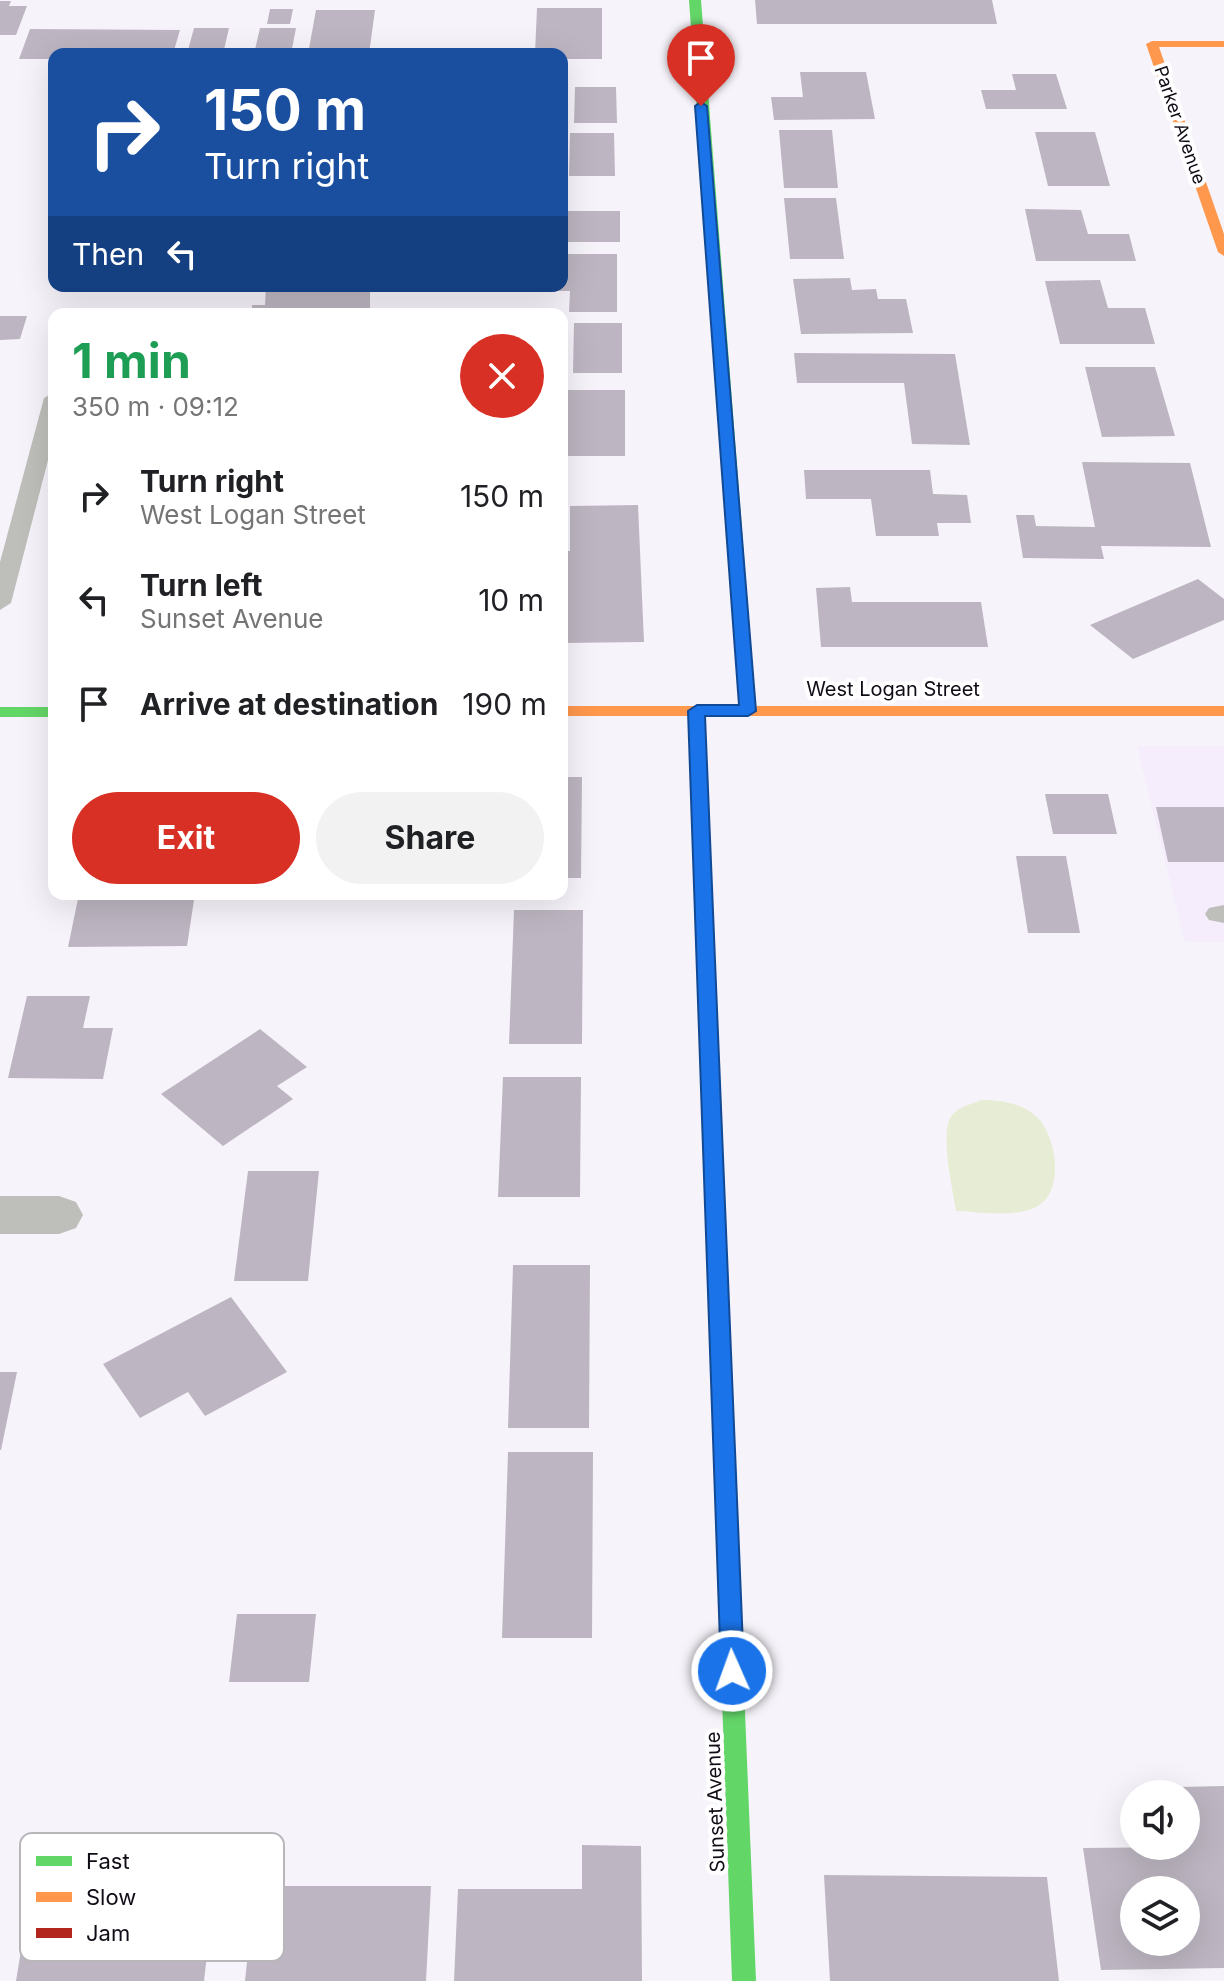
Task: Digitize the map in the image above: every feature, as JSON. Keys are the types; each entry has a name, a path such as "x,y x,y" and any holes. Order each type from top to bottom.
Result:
{"street":[{"path":"695,0 748,711"},
{"name":"Parker Avenue","path":"1224,44 1152,44 1224,252"},
{"name":"West Logan Street","path":"568,711 1224,711"},
{"name":"Sunset Avenue","path":"697,711 744,1981"},
{"path":"1,717 48,713"},
{"path":"0,1215 59,1215"}],"lane":[{"path":"0,603 48,421"}],"shaded area":[{"path":"1137,746 1224,746 1224,942 1185,942"}],"green space":[{"path":"981,1100 1019,1106 1032,1113 1045,1127 1053,1151 1054,1178 1045,1200 1036,1207 1008,1213 956,1211 948,1162 948,1123 958,1110"}],"building":[{"path":"755,0 992,0 997,24 757,24"},
{"path":"0,1 11,1 9,6 27,6 16,35 0,35"},
{"path":"537,8 602,8 602,59 568,59 568,48 535,48"},
{"path":"270,9 293,9 290,24 267,24"},
{"path":"316,10 375,10 370,48 309,48"},
{"path":"194,28 229,28 224,48 189,48"},
{"path":"260,28 296,28 292,48 255,48"},
{"path":"30,29 180,30 175,48 48,48 48,59 19,59"},
{"path":"800,72 866,72 875,119 774,120 771,97 803,97"},
{"path":"1012,74 1056,74 1067,109 986,109 981,90 1016,90"},
{"path":"575,87 616,87 617,123 574,123"},
{"path":"779,130 832,130 838,188 784,188"},
{"path":"1035,132 1095,132 1110,186 1048,186"},
{"path":"570,133 614,133 615,176 569,176"},
{"path":"784,198 836,198 844,259 790,259"},
{"path":"1025,209 1081,210 1088,234 1129,234 1136,261 1036,261"},
{"path":"568,211 620,211 620,242 568,242"},
{"path":"568,254 617,254 617,312 569,312"},
{"path":"850,278 852,290 876,289 878,299 906,299 913,333 801,334 793,279"},
{"path":"1100,280 1108,308 1145,308 1155,344 1060,344 1045,281"},
{"path":"266,292 370,292 370,308 252,308 252,305 265,305"},
{"path":"0,316 27,316 20,339 0,340"},
{"path":"574,323 622,323 622,373 573,373"},
{"path":"794,353 955,354 970,445 912,444 904,383 797,383"},
{"path":"1085,367 1155,367 1175,436 1102,437"},
{"path":"568,390 625,390 625,456 568,456"},
{"path":"1082,462 1190,463 1211,547 1101,546 1104,559 1023,558 1016,515 1034,515 1036,526 1095,527"},
{"path":"804,470 930,470 933,494 967,495 971,523 937,523 939,536 876,536 871,499 806,499"},
{"path":"638,505 644,642 568,643 570,506"},
{"path":"1198,579 1224,599 1224,620 1133,659 1090,625"},
{"path":"850,587 852,602 981,602 988,647 821,647 816,588"},
{"path":"568,777 582,777 581,878 568,878"},
{"path":"1045,794 1108,794 1117,834 1053,834"},
{"path":"1156,807 1224,807 1224,862 1168,862"},
{"path":"1016,856 1066,856 1080,933 1028,933"},
{"path":"78,900 194,900 187,946 68,947"},
{"path":"514,910 583,910 582,1044 509,1044"},
{"path":"27,996 90,996 83,1028 113,1028 103,1079 8,1078"},
{"path":"260,1029 307,1067 277,1086 293,1099 223,1146 161,1094"},
{"path":"503,1077 581,1077 580,1197 498,1197"},
{"path":"248,1171 319,1171 308,1281 234,1281"},
{"path":"513,1265 590,1265 589,1428 508,1428"},
{"path":"231,1297 287,1372 205,1416 188,1392 140,1418 103,1364"},
{"path":"0,1372 17,1372 1,1450 0,1450"},
{"path":"508,1452 593,1452 592,1638 502,1638"},
{"path":"237,1614 316,1614 309,1682 229,1682"},
{"path":"1224,1786 1224,1968 1101,1970 1083,1848 1120,1848 1120,1860 1200,1860 1200,1787"},
{"path":"582,1845 641,1846 642,1981 454,1981 458,1889 582,1889"},
{"path":"824,1875 1047,1877 1059,1981 830,1981"},
{"path":"284,1886 431,1886 426,1981 245,1981 247,1961 284,1961"},
{"path":"20,1957 20,1961 206,1961 204,1981 16,1981"}],"traffic: fast":[{"path":"695,0 748,711"},
{"path":"697,711 716,1222"},
{"path":"0,712 48,712"},
{"path":"730,1614 744,1981"}],"traffic: slow":[{"path":"1224,44 1152,44 1224,252"},
{"path":"568,711 1224,711"}],"traffic: jam":[{"path":"716,1222 730,1614"}],"route":[{"path":"701,106 748,711 697,711 732,1671"}]}
